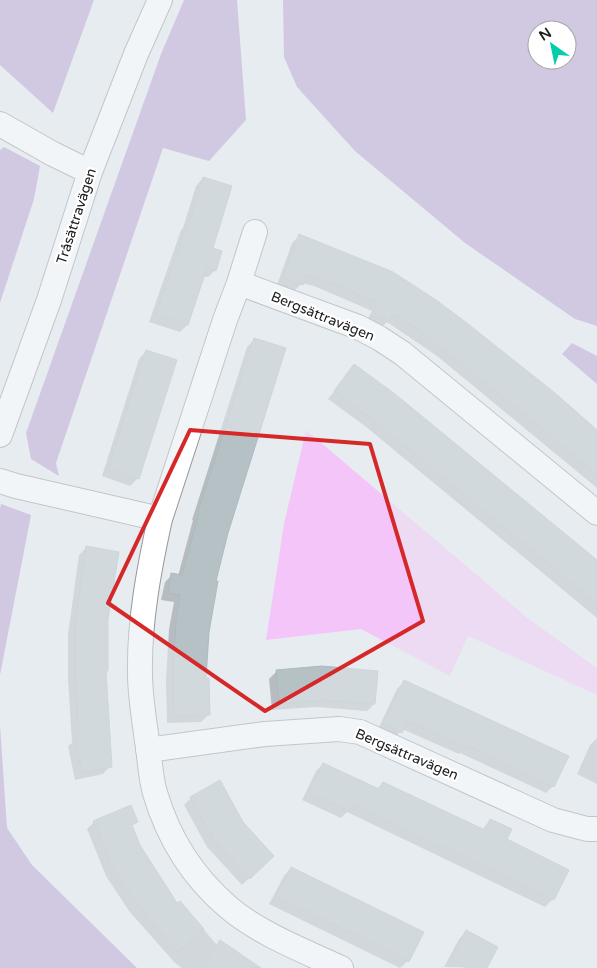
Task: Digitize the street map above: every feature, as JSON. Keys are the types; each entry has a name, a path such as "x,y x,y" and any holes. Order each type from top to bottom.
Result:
{"street":[{"name":"Tråsättravägen","path":"0,436 49,300 90,172 136,54 160,0"},
{"path":"0,124 53,154 90,172"},
{"path":"255,232 224,320 160,519 144,606 141,647 142,704 150,772 162,812 185,858 198,877 229,908 250,922 275,937 340,968"},
{"name":"Bergsättravägen","path":"238,283 358,327 379,338 402,353 597,513"},
{"path":"0,481 160,519"},
{"name":"Bergsättravägen","path":"148,750 265,734 339,729 360,732 553,820 587,829 597,829"}],"highlighted area":[{"path":"190,430 370,444 423,621 265,711 108,603"}],"shaded area":[{"path":"0,0 94,0 53,113 0,65"},
{"path":"184,0 237,0 246,120 209,161 163,148 56,463 59,476 31,459 26,433 161,54"},
{"path":"283,0 597,0 597,326 575,319 465,243 355,151 297,87 284,57"},
{"path":"4,147 40,166 34,199 0,303 0,150"},
{"path":"572,343 597,356 597,384 562,354"},
{"path":"306,430 530,620 597,668 597,695 468,636 450,676 361,629 266,640 284,524"},
{"path":"1,504 31,515 0,675 0,509"},
{"path":"0,725 7,828 32,865 137,968 0,968"}],"building":[{"path":"203,177 232,186 213,248 222,251 216,271 207,268 188,325 156,315"},
{"path":"299,234 393,272 463,320 555,393 597,430 597,475 523,413 417,329 394,314 389,322 373,312 379,303 321,279 306,275 303,285 283,278"},
{"path":"254,338 286,348 228,533 216,581 218,581 209,632 206,678 209,678 210,715 174,716 173,672 176,621 180,595 168,593 171,573 182,575 198,512"},
{"path":"146,350 177,360 139,479 108,469"},
{"path":"354,364 395,394 597,560 597,604 372,419 334,391"},
{"path":"86,546 119,552 108,619 108,671 106,671 112,767 82,773 75,738 79,737 75,671 75,626"},
{"path":"322,666 378,671 375,704 324,700 279,704 276,670"},
{"path":"404,680 569,756 554,787 468,746 467,748 407,721 402,733 383,724"},
{"path":"323,763 379,789 383,782 485,830 490,819 512,829 507,839 569,870 554,900 352,804 349,811 309,793"},
{"path":"220,780 243,822 274,856 250,879 214,840 190,797"},
{"path":"131,805 138,822 132,825 140,845 177,903 180,901 204,929 178,952 136,903 113,868 93,821"},
{"path":"291,867 424,932 409,962 276,896"},
{"path":"466,930 498,947 487,968 467,968 451,959"},
{"path":"220,940 261,968 201,968"}]}
